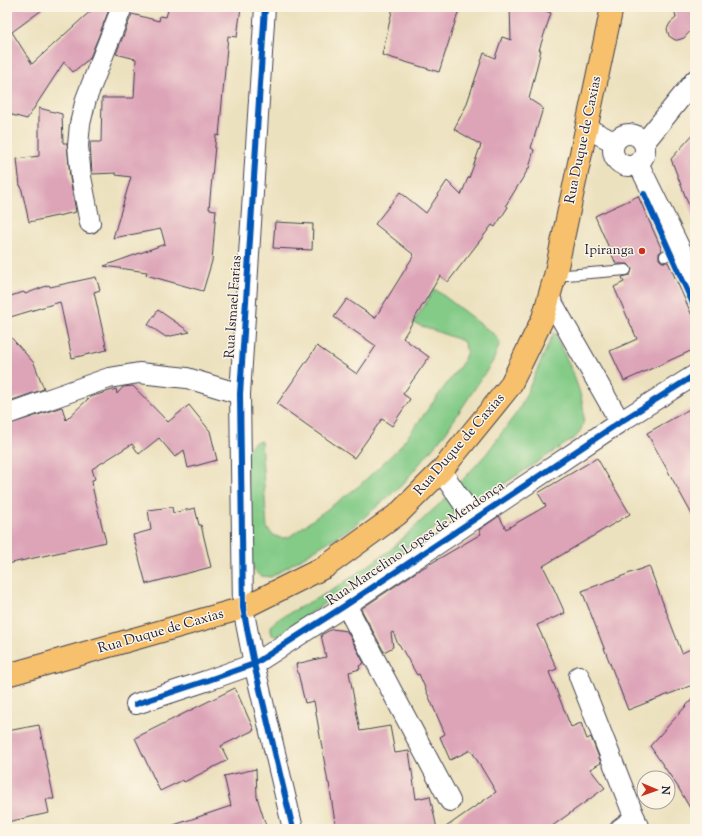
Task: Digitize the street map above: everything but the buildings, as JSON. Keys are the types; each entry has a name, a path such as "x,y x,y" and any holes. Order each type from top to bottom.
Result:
{"main road":[{"name":"Rua Duque de Caxias","path":"7,675 243,608 325,567 398,514 441,471 510,386 543,318 555,276 612,7"}],"street":[{"path":"90,222 81,177 78,146 80,124 86,99 122,7"},
{"name":"Rua Ismael Farias","path":"265,7 240,394 243,608 254,664 293,829"},
{"path":"644,143 695,80"},
{"path":"586,128 614,142"},
{"path":"633,134 640,137 644,143 646,150 643,158 632,166 624,166 618,162 614,156 612,149 614,142 619,136 633,134"},
{"path":"638,163 672,252 693,269"},
{"path":"549,297 620,422"},
{"path":"7,414 109,378 139,373 188,378 240,394"},
{"name":"Rua Marcelino Lopes de Mendonça","path":"136,704 206,682 254,664 346,606 620,422 695,375"},
{"path":"441,471 474,519"},
{"path":"346,606 450,801"},
{"path":"579,676 632,825"}],"lane":[{"path":"555,276 626,270"}],"green space":[{"path":"435,289 496,336 500,343 493,361 446,432 401,486 354,526 271,577 260,576 248,565 246,452 249,447 256,442 261,441 267,528 271,533 279,537 289,537 359,486 399,448 463,362 467,351 463,341 413,323"},
{"path":"554,332 570,366 580,392 583,405 584,417 582,427 576,437 420,538 291,626 278,637 272,635 271,627 280,618 336,588 389,551 450,494 487,453 520,408"}],"cycle path":[{"path":"265,7 240,394 243,608 254,664 293,829"},
{"path":"644,194 695,308"},
{"path":"136,704 254,664 346,605 620,422 695,375"}],"place":[{"name":"Ipiranga","path":"642,251"}]}
